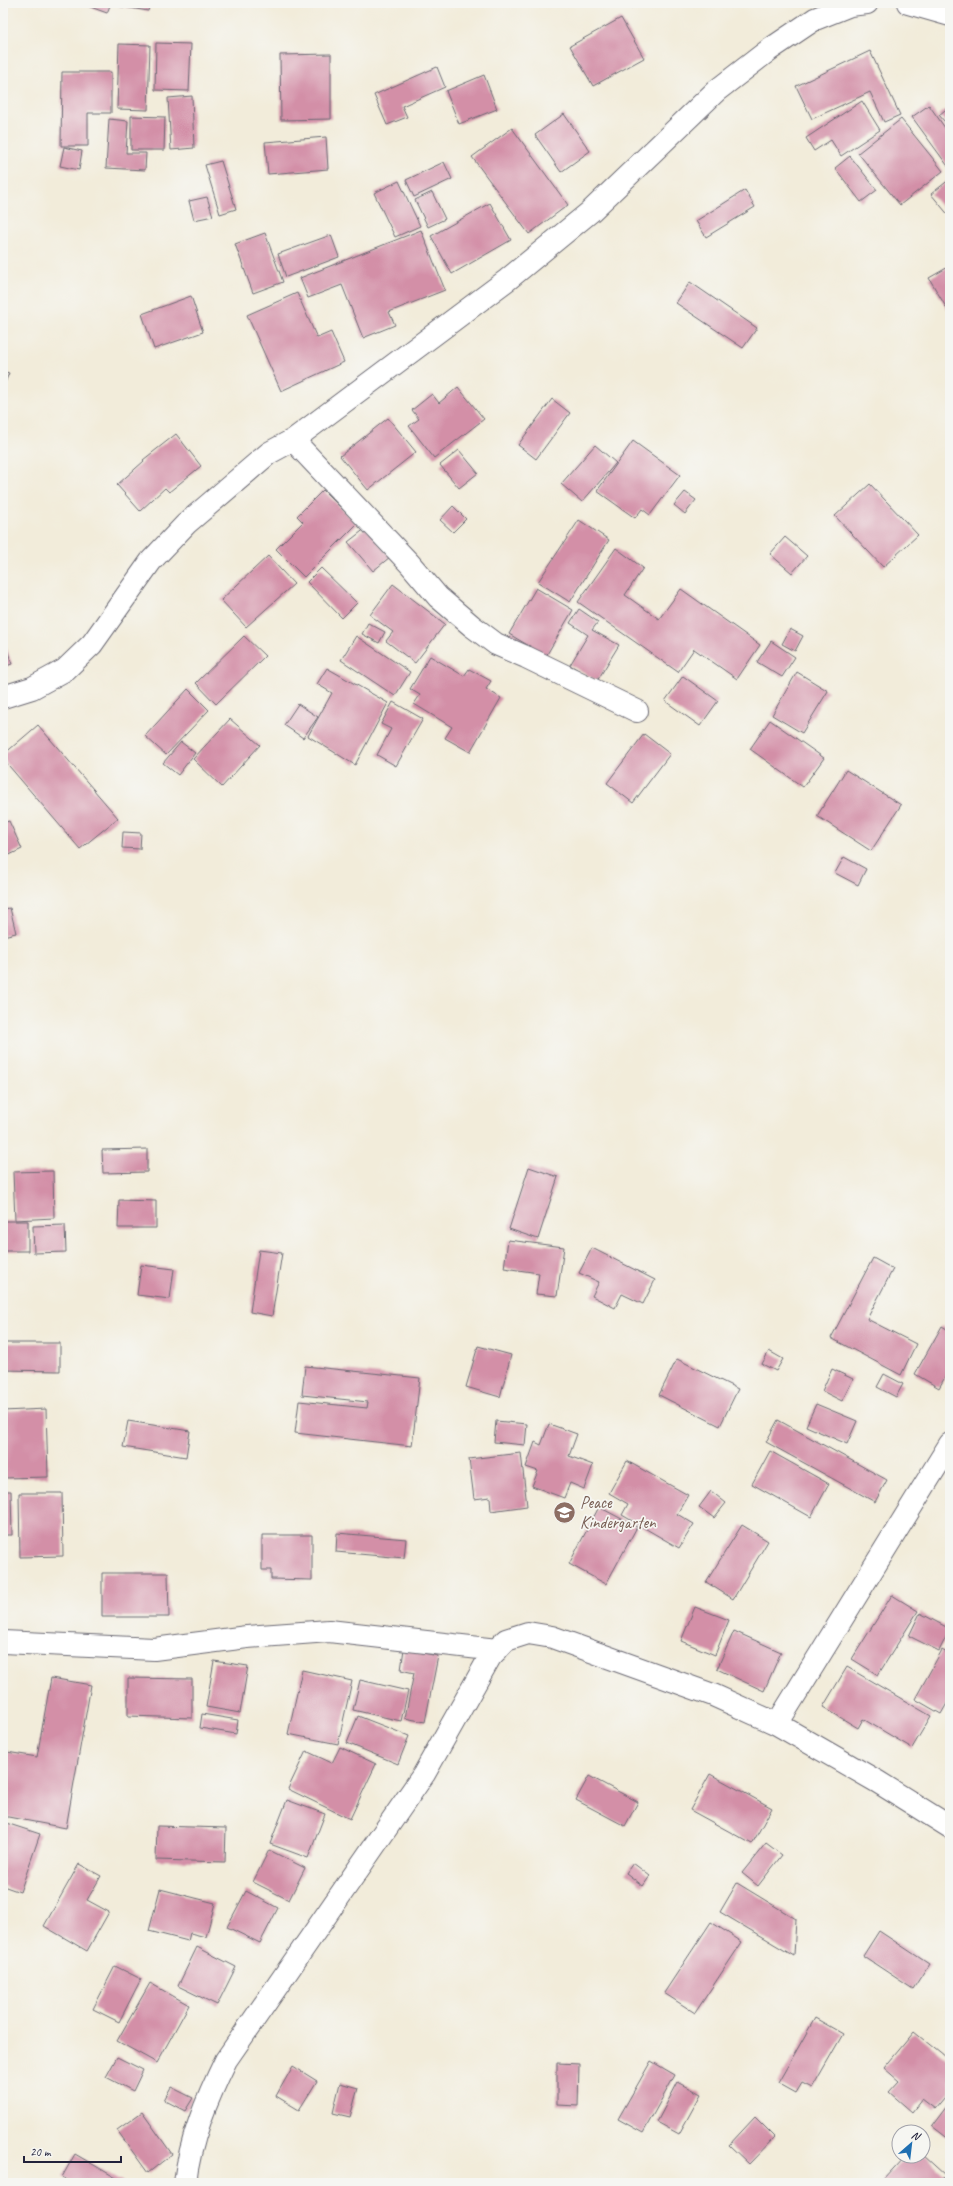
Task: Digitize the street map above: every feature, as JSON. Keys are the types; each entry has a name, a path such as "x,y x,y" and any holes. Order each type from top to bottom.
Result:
{"street":[{"path":"3,697 32,688 65,670 92,644 151,561 186,524 269,453 293,440 507,280 590,212 716,91 769,50 815,19 850,5 867,3"},
{"path":"908,3 950,15"},
{"path":"293,440 410,564 438,597 472,626 496,644 637,711"},
{"path":"777,1724 950,1444"},
{"path":"3,1642 154,1649 247,1637 329,1631 497,1650"},
{"path":"185,2183 195,2134 208,2096 226,2060 424,1774 474,1682 490,1657 506,1640 528,1633 552,1637 713,1696 777,1724 878,1782 950,1827"}],"building":[{"path":"86,3 111,3 107,13 85,5"},
{"path":"118,3 150,3 148,11 118,6"},
{"path":"627,3 638,3 631,8"},
{"path":"621,18 644,58 593,86 570,46"},
{"path":"156,43 191,44 189,91 155,90"},
{"path":"119,44 150,45 148,110 117,109"},
{"path":"870,51 900,115 884,122 870,92 812,119 796,86"},
{"path":"331,54 331,119 281,120 280,55"},
{"path":"437,67 445,87 402,106 407,117 387,125 374,95"},
{"path":"62,72 111,72 111,113 88,113 88,146 61,146"},
{"path":"484,75 497,109 459,124 446,91"},
{"path":"192,96 194,148 171,150 168,98"},
{"path":"862,101 880,130 841,156 831,140 814,151 806,138"},
{"path":"929,105 950,135 950,169 912,117"},
{"path":"950,106 950,128 939,115"},
{"path":"564,114 590,151 561,172 535,135"},
{"path":"131,116 165,117 164,150 131,150"},
{"path":"109,119 128,121 126,153 146,153 145,170 106,168"},
{"path":"901,119 943,171 900,205 858,153"},
{"path":"512,128 568,205 529,234 472,157"},
{"path":"326,137 328,169 268,174 265,142"},
{"path":"64,147 82,151 79,170 60,166"},
{"path":"850,156 877,190 861,202 835,168"},
{"path":"221,161 236,209 220,214 205,165"},
{"path":"444,162 452,179 414,197 406,180"},
{"path":"950,179 950,217 931,194"},
{"path":"399,181 420,226 395,237 374,193"},
{"path":"745,190 755,207 706,237 696,221"},
{"path":"432,192 445,219 428,227 415,200"},
{"path":"207,197 213,216 194,220 189,201"},
{"path":"490,203 511,240 452,274 431,236"},
{"path":"421,230 445,290 389,312 395,325 363,338 342,285 308,298 300,278"},
{"path":"265,233 283,282 253,293 235,244"},
{"path":"331,235 339,257 286,277 278,254"},
{"path":"950,266 950,314 929,278"},
{"path":"690,282 757,328 743,348 676,303"},
{"path":"297,293 317,338 331,332 344,362 281,391 247,315"},
{"path":"191,296 203,332 154,349 142,314"},
{"path":"3,371 9,373 3,388"},
{"path":"458,387 484,419 434,458 409,426 419,419 412,410 432,394 439,403"},
{"path":"552,399 570,413 536,459 518,445"},
{"path":"388,418 416,452 368,490 340,456"},
{"path":"176,434 201,466 169,492 165,488 140,511 117,485 144,461 143,460"},
{"path":"633,441 680,475 650,515 642,509 635,518 597,491"},
{"path":"595,445 616,463 582,502 561,484"},
{"path":"459,450 478,473 459,488 440,465"},
{"path":"870,484 918,535 883,567 835,516"},
{"path":"323,490 357,524 304,577 276,549 303,522 297,516"},
{"path":"685,492 696,500 685,514 674,505"},
{"path":"453,506 466,519 453,532 440,520"},
{"path":"579,520 609,540 570,602 538,582"},
{"path":"366,528 390,557 373,571 348,542"},
{"path":"785,537 807,556 792,573 770,554"},
{"path":"616,548 643,568 625,595 659,619 681,589 760,645 737,679 694,649 678,672 578,602"},
{"path":"268,556 294,584 246,627 221,600"},
{"path":"321,568 357,603 342,618 307,582"},
{"path":"393,584 445,624 415,663 386,641 393,632 370,615"},
{"path":"536,588 573,610 546,656 509,634"},
{"path":"579,609 598,622 592,630 619,645 597,681 570,665 588,635 570,623"},
{"path":"368,623 385,632 379,643 362,634"},
{"path":"790,629 803,636 795,651 782,644"},
{"path":"244,636 265,656 216,704 196,683"},
{"path":"356,636 410,672 395,696 341,660"},
{"path":"3,638 12,664 3,667"},
{"path":"771,641 795,657 782,677 757,662"},
{"path":"430,656 464,676 469,669 491,681 486,689 501,698 470,752 445,738 452,727 414,704 420,695 410,689"},
{"path":"327,668 388,703 355,765 308,736 332,693 317,684"},
{"path":"797,672 828,691 802,733 772,715"},
{"path":"683,676 718,701 700,726 665,701"},
{"path":"188,689 209,710 166,755 145,736"},
{"path":"393,702 423,719 396,766 377,755 391,729 381,724"},
{"path":"298,704 318,717 303,738 284,725"},
{"path":"230,719 260,745 222,787 193,759"},
{"path":"770,720 824,758 803,787 750,749"},
{"path":"38,725 118,818 80,849 3,759 3,755"},
{"path":"644,734 670,754 633,803 607,783"},
{"path":"181,742 195,753 178,775 163,763"},
{"path":"846,770 901,805 871,851 817,816"},
{"path":"9,821 22,849 3,858 3,823"},
{"path":"123,832 141,833 140,849 122,848"},
{"path":"844,857 866,869 858,885 835,873"},
{"path":"10,908 16,933 3,936 3,909"},
{"path":"147,1149 147,1172 103,1173 102,1150"},
{"path":"529,1167 558,1177 538,1239 509,1229"},
{"path":"53,1171 54,1218 15,1220 13,1172"},
{"path":"119,1200 156,1201 156,1228 118,1228"},
{"path":"3,1221 28,1221 28,1251 3,1251"},
{"path":"65,1225 66,1252 34,1253 33,1226"},
{"path":"508,1240 564,1247 557,1296 536,1294 539,1273 504,1268"},
{"path":"592,1248 655,1280 643,1304 622,1294 615,1308 592,1296 599,1282 579,1273"},
{"path":"259,1250 282,1253 272,1316 250,1312"},
{"path":"873,1258 893,1269 867,1319 916,1344 901,1375 831,1338"},
{"path":"141,1265 174,1269 170,1299 137,1295"},
{"path":"942,1326 950,1331 950,1368 939,1388 915,1374"},
{"path":"3,1343 60,1343 60,1371 3,1370"},
{"path":"478,1346 511,1355 500,1397 466,1387"},
{"path":"769,1351 783,1359 776,1371 762,1364"},
{"path":"677,1359 738,1389 720,1426 659,1395"},
{"path":"305,1366 420,1378 412,1446 295,1433 299,1401 367,1408 368,1402 302,1395"},
{"path":"832,1369 853,1379 842,1401 822,1391"},
{"path":"884,1374 903,1384 896,1397 877,1387"},
{"path":"816,1404 857,1421 847,1444 806,1426"},
{"path":"46,1409 48,1477 3,1478 3,1411"},
{"path":"778,1420 887,1480 875,1502 766,1442"},
{"path":"128,1421 190,1431 186,1457 123,1447"},
{"path":"496,1421 527,1424 525,1445 494,1442"},
{"path":"549,1424 577,1434 569,1456 593,1465 584,1489 570,1483 564,1498 532,1486 538,1471 526,1467 535,1442 541,1445"},
{"path":"770,1451 829,1484 811,1517 752,1484"},
{"path":"521,1453 527,1506 491,1511 490,1497 474,1499 469,1459"},
{"path":"627,1461 688,1495 677,1514 694,1524 679,1548 622,1515 628,1504 609,1493"},
{"path":"3,1491 11,1491 12,1535 3,1535"},
{"path":"711,1491 726,1503 714,1518 699,1507"},
{"path":"19,1493 62,1493 63,1556 20,1557"},
{"path":"599,1507 637,1527 606,1584 569,1564"},
{"path":"742,1525 768,1541 733,1599 706,1582"},
{"path":"337,1533 406,1539 404,1558 336,1552"},
{"path":"262,1535 312,1535 312,1580 271,1579 271,1570 262,1570"},
{"path":"102,1573 168,1573 169,1617 102,1617"},
{"path":"892,1595 918,1611 878,1675 852,1659"},
{"path":"695,1607 729,1620 715,1655 681,1641"},
{"path":"920,1613 950,1629 939,1651 909,1636"},
{"path":"734,1631 781,1652 764,1691 717,1669"},
{"path":"404,1649 438,1656 425,1722 405,1718 414,1673 401,1670"},
{"path":"942,1650 950,1655 950,1698 941,1714 915,1699"},
{"path":"214,1661 248,1666 240,1713 206,1707"},
{"path":"847,1667 931,1716 912,1748 863,1719 858,1728 823,1707"},
{"path":"302,1670 352,1681 338,1744 288,1734"},
{"path":"51,1678 91,1685 66,1828 3,1816 3,1777 7,1752 37,1757"},
{"path":"128,1678 192,1679 192,1718 128,1716"},
{"path":"360,1680 408,1691 401,1721 353,1710"},
{"path":"202,1714 238,1720 236,1734 200,1728"},
{"path":"358,1716 409,1736 398,1764 347,1743"},
{"path":"340,1747 376,1764 350,1819 288,1789 306,1751 332,1763"},
{"path":"710,1774 772,1808 752,1844 690,1810"},
{"path":"589,1776 638,1802 625,1826 576,1800"},
{"path":"287,1800 325,1814 308,1858 270,1844"},
{"path":"3,1822 40,1834 20,1892 3,1886"},
{"path":"157,1826 226,1828 225,1862 156,1860"},
{"path":"766,1843 782,1855 758,1886 742,1873"},
{"path":"269,1850 305,1868 289,1900 253,1882"},
{"path":"633,1863 650,1876 643,1886 626,1873"},
{"path":"79,1864 101,1876 87,1900 109,1912 87,1951 44,1926"},
{"path":"737,1883 796,1919 794,1956 720,1912"},
{"path":"160,1889 215,1903 206,1937 190,1933 188,1941 149,1931"},
{"path":"246,1891 278,1908 260,1943 227,1927"},
{"path":"711,1922 742,1942 695,2013 664,1993"},
{"path":"879,1931 929,1964 913,1989 863,1956"},
{"path":"197,1947 236,1967 217,2005 178,1986"},
{"path":"115,1966 141,1979 119,2022 93,2009"},
{"path":"150,1983 189,2005 157,2063 117,2041"},
{"path":"815,2018 843,2034 812,2088 802,2083 796,2093 778,2083"},
{"path":"914,2032 950,2061 950,2091 935,2109 922,2099 912,2112 889,2092 899,2081 884,2068"},
{"path":"117,2057 143,2070 133,2091 106,2077"},
{"path":"651,2061 675,2075 643,2133 618,2119"},
{"path":"557,2063 579,2064 578,2106 557,2105"},
{"path":"293,2066 317,2081 299,2110 276,2096"},
{"path":"678,2082 701,2094 679,2134 657,2122"},
{"path":"340,2083 358,2088 350,2117 333,2113"},
{"path":"171,2087 193,2098 185,2111 164,2100"},
{"path":"950,2102 950,2140 932,2126"},
{"path":"142,2112 172,2154 148,2173 117,2130"},
{"path":"755,2117 775,2137 749,2164 729,2145"},
{"path":"75,2154 123,2182 73,2183 62,2177"},
{"path":"931,2162 946,2176 939,2183 886,2183 883,2181 899,2164 931,2164"}],"place":[{"name":"Peace Kindergarten","path":"564,1512"}]}
